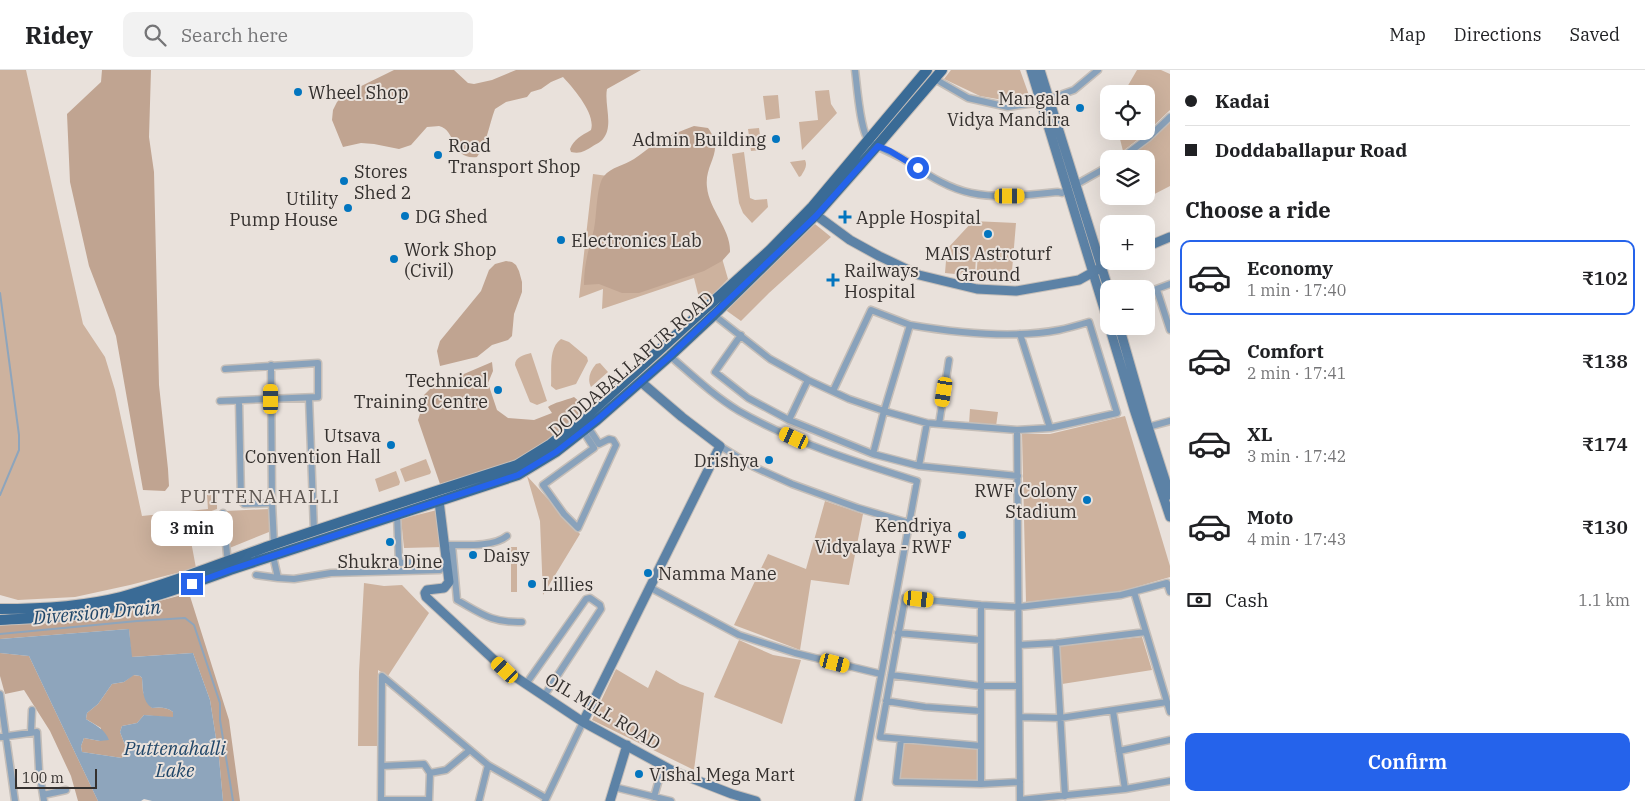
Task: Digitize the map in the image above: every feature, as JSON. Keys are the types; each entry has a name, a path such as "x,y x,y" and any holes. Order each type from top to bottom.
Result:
{"main road":[{"name":"DODDABALLAPUR ROAD","path":"229,566 273,556 518,475 556,452 585,429 598,412 671,341 770,250 812,207 927,70"},
{"name":"DODDABALLAPUR ROAD","path":"0,609 62,611 78,614 120,606 192,584 274,544 517,465 641,382 670,356 816,216 942,70"},
{"path":"1031,70 1046,101 1077,184 1100,260"},
{"path":"1040,70 1068,189 1100,292"},
{"path":"816,216 850,240 920,275 977,289 1016,291 1079,280 1096,283"},
{"path":"1155,244 1170,238"},
{"path":"1079,280 1100,268"},
{"path":"1112,335 1134,409 1162,466 1170,516"},
{"path":"1122,335 1170,496"},
{"path":"583,722 720,446 641,382"},
{"path":"439,501 449,545 452,583"},
{"name":"OIL MILL ROAD","path":"452,583 444,588 427,590 425,593 426,597 505,670 583,722 673,771 739,799 756,801"},
{"name":"DODDABALLAPUR ROAD","path":"0,620 62,611"},
{"path":"610,801 627,745"}],"street":[{"path":"855,70 863,126 868,140 940,181 970,193 996,196 1062,193 1068,189"},
{"path":"934,79 968,98 1008,107 1046,101 1074,90 1098,70"},
{"path":"1132,150 1170,117"},
{"path":"1077,184 1100,171"},
{"path":"1170,284 1157,290 1170,330"},
{"path":"714,315 770,359 808,380 849,399 927,423 1017,430 1050,428 1117,413 1089,322 1058,330 1020,334 950,332 910,326 871,310 833,391"},
{"path":"874,454 884,411 910,326"},
{"path":"1020,334 1050,428"},
{"path":"741,335 715,372 748,398 789,420 874,454 919,466 1018,476"},
{"path":"670,356 702,384 738,410 770,427 816,447 916,481 858,801"},
{"path":"939,424 949,360"},
{"path":"220,401 318,397 318,363 225,369"},
{"path":"271,365 274,544"},
{"path":"789,420 808,380"},
{"path":"309,398 314,532"},
{"path":"239,401 241,500 244,504 272,503"},
{"path":"1148,427 1170,421"},
{"path":"919,466 927,423"},
{"path":"585,429 596,446"},
{"path":"1017,430 1020,800 1125,789 1170,781"},
{"path":"609,438 616,445 578,528 564,514 543,486 596,446 609,438"},
{"path":"720,446 754,467 792,484 858,508 909,523"},
{"path":"223,513 229,566"},
{"path":"397,515 399,563 416,562"},
{"path":"449,545 482,544 502,540 507,536"},
{"path":"273,556 278,578"},
{"path":"256,575 294,579 331,573 440,570"},
{"path":"452,583 457,600 488,618 504,623 522,622"},
{"path":"981,746 880,737 905,598 981,606 1019,607 1120,595 1168,583 1170,592"},
{"path":"649,587 739,635 795,653 881,674"},
{"path":"1134,592 1170,712"},
{"path":"526,684 586,600 590,598 600,605 601,608 544,696"},
{"path":"981,606 981,784"},
{"path":"1019,645 1056,643 1146,632"},
{"path":"898,633 981,640"},
{"path":"1056,643 1065,796"},
{"path":"891,675 981,686 1019,686"},
{"path":"382,766 424,764 430,773 429,800 381,800 382,676 488,765 545,800 583,722"},
{"path":"0,694 3,736 15,801"},
{"path":"886,701 981,711"},
{"path":"1020,717 1060,718 1167,702"},
{"path":"31,732 32,710"},
{"path":"1113,710 1125,789"},
{"path":"3,736 38,732 39,770 43,798 66,790"},
{"path":"901,739 896,782 981,784 1020,782"},
{"path":"1119,751 1170,740"},
{"path":"430,773 446,770 470,750"},
{"path":"479,801 488,765"},
{"path":"654,798 663,765"},
{"path":"614,787 671,801"}],"shaded area":[{"path":"0,70 26,70 83,324 105,357 115,390 142,516 208,509 207,495 217,494 217,509 187,520 196,568 75,597 18,600 0,595"},
{"path":"102,70 151,70 149,137 154,172 159,385 169,486 165,491 143,490 116,336 89,266 70,182 67,114 101,82"},
{"path":"394,70 454,70 468,83 474,84 492,80 516,70 641,70 607,89 608,128 606,134 600,142 585,151 574,153 570,149 576,140 591,130 590,117 583,102 563,77 541,89 531,92 527,97 506,102 495,109 486,140 477,157 468,157 462,154 449,133 439,126 427,127 411,145 399,149 361,143 343,147 332,120 333,110 337,102 345,94"},
{"path":"951,70 1020,70 1030,98 1009,101 980,96 944,79"},
{"path":"1137,70 1161,70 1170,74 1170,110 1155,124 1155,85 1128,85"},
{"path":"829,90 831,104 837,113 802,150 799,122 818,120 815,91"},
{"path":"778,95 780,118 766,120 763,96"},
{"path":"1170,122 1170,186 1155,194 1155,150 1137,150 1151,140 1155,140 1156,136"},
{"path":"694,126 708,128 713,136 715,151 708,171 707,187 712,204 727,235 730,252 722,261 704,271 639,293 622,293 599,284 584,285 599,187 604,176 610,170 634,159 661,140"},
{"path":"759,128 762,150 751,151 748,129"},
{"path":"1120,140 1137,140 1124,150"},
{"path":"744,152 750,198 755,200 767,199 768,207 752,223 743,213 739,203 732,154"},
{"path":"805,160 805,168 799,177 790,162"},
{"path":"593,174 702,189 728,279 705,303 698,294 694,278 602,309 603,289 579,298"},
{"path":"973,221 1016,223 1011,283 976,280 978,255 976,255 975,276 945,273 947,249"},
{"path":"815,224 831,237 741,321 720,306"},
{"path":"506,261 516,265 522,282 522,292 514,314 512,336 508,340 492,345 477,357 440,366 437,351 440,341 481,291 489,270 495,264"},
{"path":"561,339 569,342 587,357 588,361 576,384 556,390 551,386 552,354"},
{"path":"531,353 547,401 537,405 530,402 515,365 518,358"},
{"path":"492,362 493,371 488,383 497,410 508,418 534,420 552,413 548,407 574,397 587,408 547,440 514,461 440,484 418,420 424,395 431,388"},
{"path":"600,363 608,372 591,387 589,378 591,372 596,364"},
{"path":"970,409 998,412 996,426 969,424"},
{"name":"RWF Colony Stadium","path":"1125,416 1170,566 1170,577 1119,592 1026,602 1022,434 1050,434"},
{"path":"426,459 430,474 405,482 400,469"},
{"path":"396,471 400,482 399,485 379,492 375,479"},
{"path":"527,476 580,534 543,595 540,521"},
{"path":"825,501 863,514 849,585 811,580 800,650 734,625 768,554 806,569"},
{"path":"269,509 269,532 227,549 226,511"},
{"path":"437,510 443,547 404,548 401,519"},
{"path":"511,547 517,547 517,592 511,592"},
{"path":"364,583 384,586 402,585 429,613 388,676 378,670 377,746 358,746 359,672"},
{"path":"189,593 229,720 240,801 223,801 219,758 210,700 193,653 131,657 129,629 0,639 0,625 41,623 119,612"},
{"path":"1142,637 1152,670 1062,684 1059,646"},
{"path":"739,640 773,655 801,660 782,724 714,697"},
{"path":"0,653 29,656 98,801 78,801 71,776 50,731 24,690 5,694 0,676"},
{"path":"616,669 648,688 656,670 680,684 704,693 694,770 592,720"},
{"path":"133,675 142,678 143,692 152,708 168,709 173,712 173,718 144,715 137,723 122,726 120,732 127,750 122,758 82,752 81,746 84,738 100,741 101,728 86,719 87,713 98,704 112,684 124,682"},
{"path":"901,739 981,746 981,784 896,782"}],"water":[{"name":"Puttenahalli Lake","path":"129,629 132,657 193,653 210,700 219,758 223,801 152,801 144,799 141,801 98,801 29,656 0,653 0,639","holes":["134,675 140,676 146,702 152,708 168,709 173,712 173,717 144,715 137,723 122,726 120,732 127,750 122,758 82,752 81,746 84,738 100,741 109,740 102,730 86,719 87,713 98,704 112,684 124,682"]}],"waterway":[{"path":"0,293 19,435 19,450 0,495"},
{"name":"Diversion Drain","path":"0,634 185,618 194,625 220,703 220,720 233,801"}],"place":[{"name":"Wheel Shop","path":"298,92"},
{"name":"Mangala Vidya Mandira","path":"1080,108"},
{"name":"Admin Building","path":"776,139"},
{"name":"Road Transport Shop","path":"438,155"},
{"name":"Stores Shed 2","path":"344,181"},
{"name":"Utility Pump House","path":"348,208"},
{"name":"DG Shed","path":"405,216"},
{"name":"Apple Hospital","path":"845,217"},
{"name":"MAIS Astroturf Ground","path":"988,234"},
{"name":"Electronics Lab","path":"561,240"},
{"name":"Work Shop (Civil)","path":"394,259"},
{"name":"Railways Hospital","path":"833,280"},
{"name":"Technical Training Centre","path":"498,390"},
{"name":"Utsava Convention Hall","path":"391,445"},
{"name":"Drishya","path":"769,460"},
{"name":"RWF Colony Stadium","path":"1087,500"},
{"name":"Kendriya Vidyalaya - RWF","path":"962,535"},
{"name":"Shukra Dine","path":"390,542"},
{"name":"Daisy","path":"473,555"},
{"name":"Namma Mane","path":"648,573"},
{"name":"Lillies","path":"532,584"},
{"name":"Vishal Mega Mart","path":"639,774"}],"district":[{"name":"PUTTENAHALLI","path":"260,496"}],"route":[{"path":"192,584 518,475 556,452 597,420 670,356 816,216 878,146 918,168"}]}
